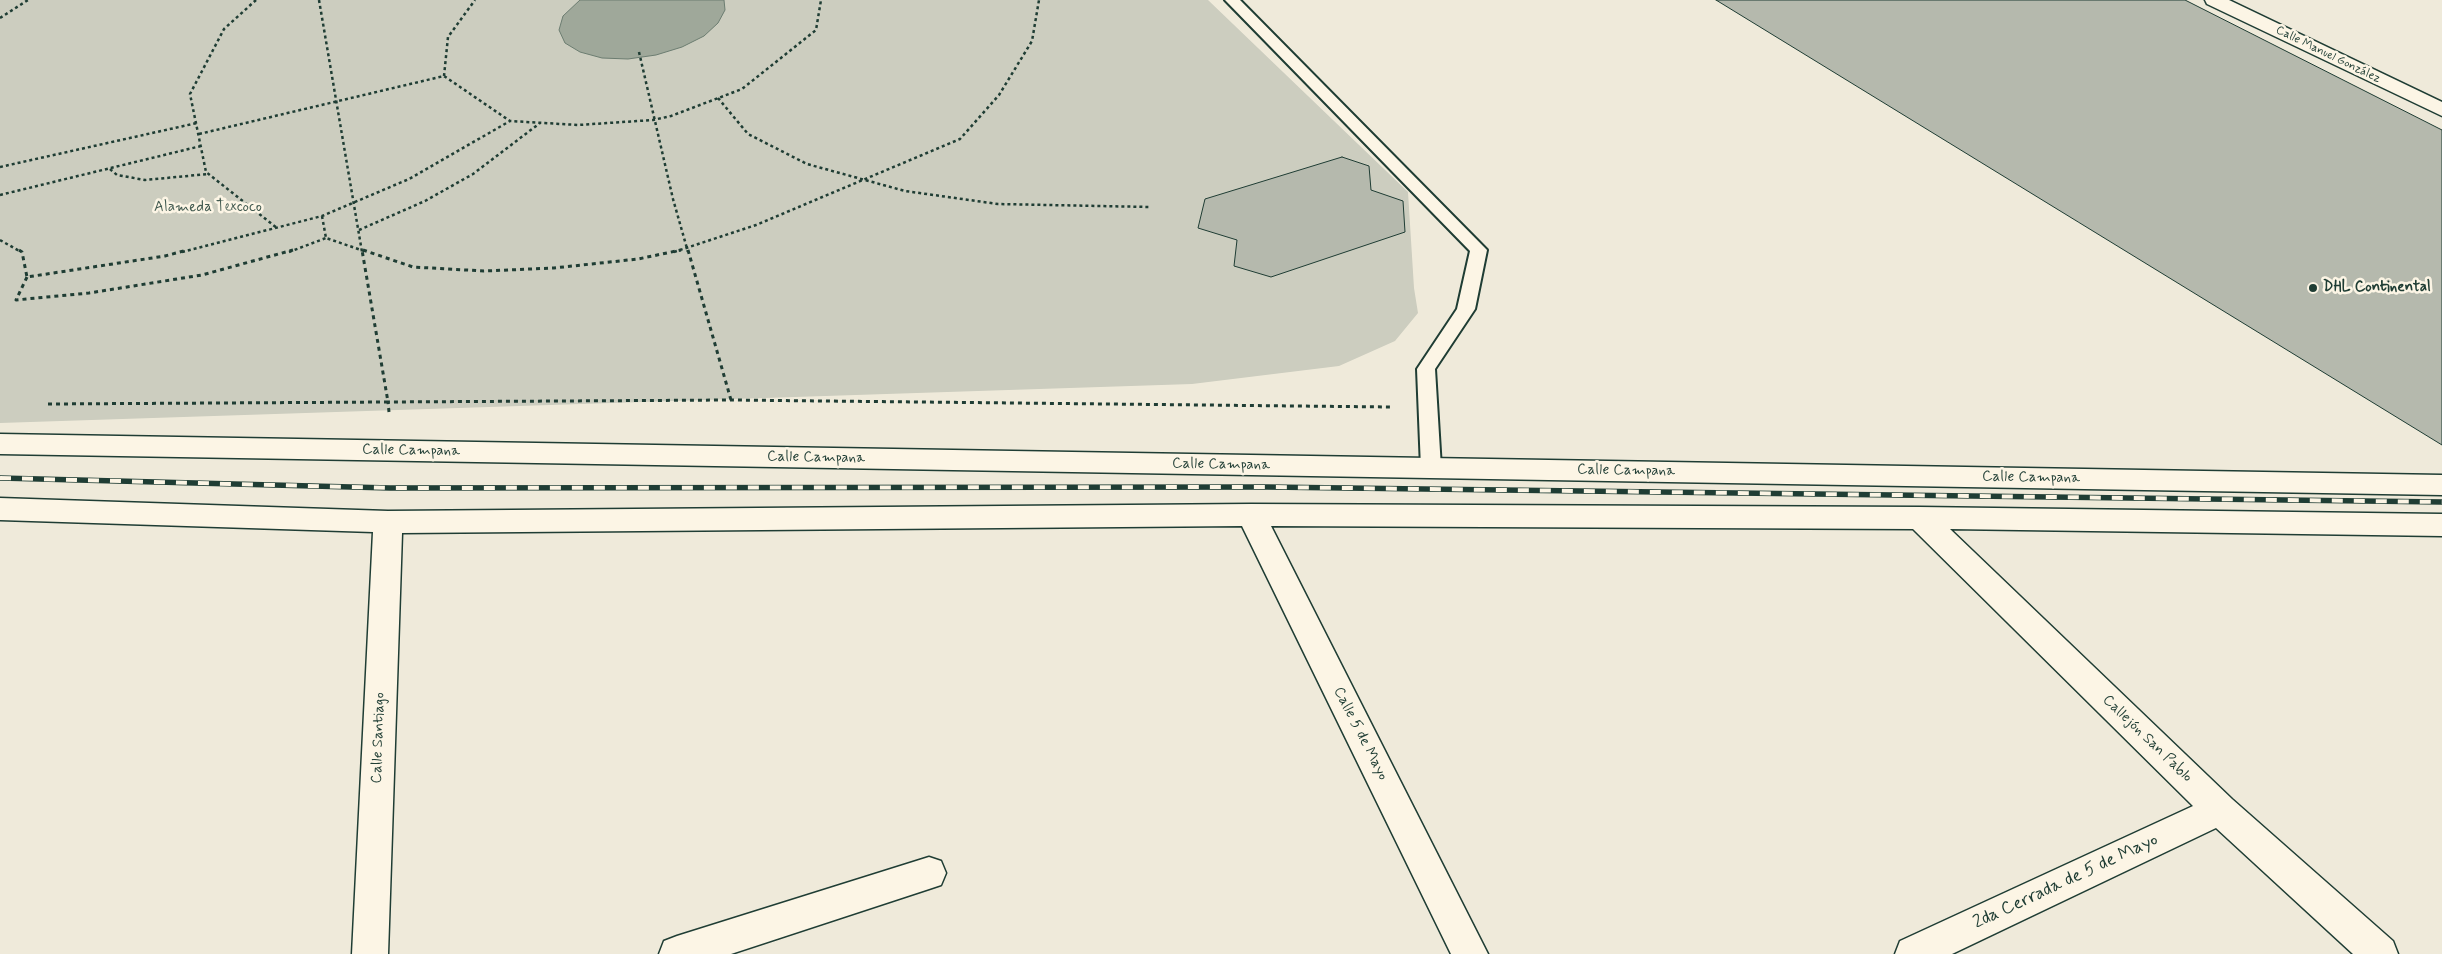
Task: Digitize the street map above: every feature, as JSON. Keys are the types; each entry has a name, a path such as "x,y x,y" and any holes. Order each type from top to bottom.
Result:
{"street":[{"name":"Calle Manuel González","path":"2214,0 2442,110"},
{"name":"Calle Campana","path":"0,444 2442,485"},
{"path":"0,509 388,522 1251,515 1920,518 2442,525"},
{"name":"Calle 5 de Mayo","path":"1251,515 1470,954"},
{"name":"Callejón San Pablo","path":"1920,518 2220,810 2380,954"},
{"name":"Calle Santiago","path":"370,954 388,522"},
{"name":"2da Cerrada de 5 de Mayo","path":"1913,954 2220,810"},
{"path":"677,954 929,873"}],"lane":[{"path":"1232,0 1479,250 1466,309 1426,368 1431,468"}],"path":[{"path":"0,18 28,0"},
{"path":"256,0 224,29 190,94 206,172 277,228"},
{"path":"319,0 388,402 392,450"},
{"path":"444,76 448,37 475,0"},
{"path":"27,277 165,256 322,216 409,179 510,121 578,125 653,120 671,116 742,89 816,30 821,0"},
{"path":"0,240 22,252 27,277 16,300 89,293 202,276 277,256 326,238 413,267 484,271 554,268 638,259 688,249 756,225 960,139 999,95 1032,41 1038,0"},
{"path":"639,52 653,120 731,400"},
{"path":"199,134 444,76 510,121"},
{"path":"718,98 748,134 807,164 905,190 998,204 1150,207"},
{"path":"359,230 425,201 473,174 542,122"},
{"path":"0,167 197,123"},
{"path":"0,195 201,146"},
{"path":"110,168 117,175 145,180 164,180 209,174"},
{"path":"322,216 326,238"},
{"path":"40,404 731,400 1428,407"}],"green space":[{"name":"Alameda Texcoco","path":"0,0 1208,0 1408,192 1414,288 1418,313 1395,341 1339,366 1192,384 0,423"}],"shaded area":[{"path":"580,0 724,0 725,10 718,23 704,36 682,47 656,55 628,59 602,58 580,52 565,43 559,30 563,16"}],"building":[{"name":"DHL Continental","path":"1716,0 2185,0 2442,130 2442,445"},
{"path":"1342,157 1369,166 1371,190 1403,201 1405,232 1271,277 1234,266 1237,240 1198,228 1205,199"}],"railway":[{"path":"0,478 390,488 1267,487 2442,502"}],"place":[{"name":"DHL Continental","path":"2313,288"}]}
